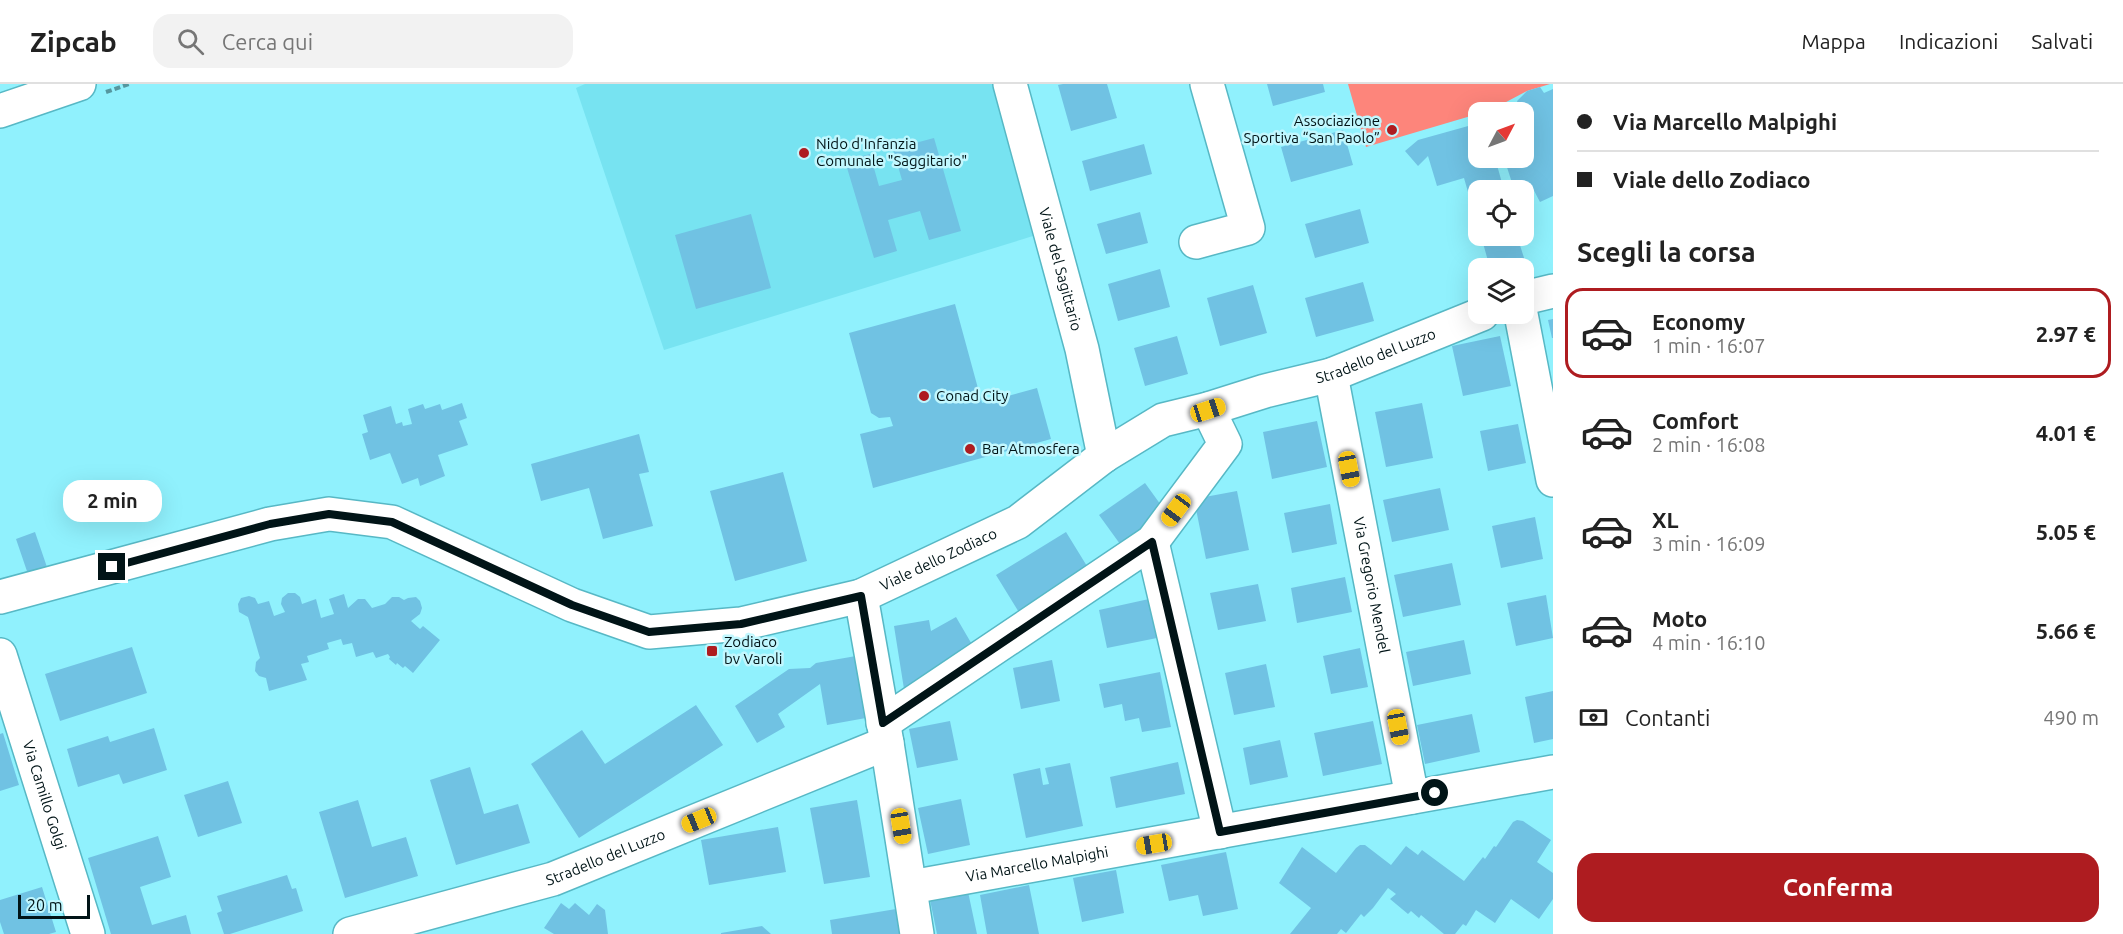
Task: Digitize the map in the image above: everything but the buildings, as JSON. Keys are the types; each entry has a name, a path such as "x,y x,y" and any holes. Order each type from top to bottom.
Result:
{"street":[{"path":"0,111 80,84"},
{"name":"Viale del Sagittario","path":"1010,84 1082,349 1104,456"},
{"path":"1196,242 1248,228 1207,84"},
{"path":"1534,296 1553,291"},
{"name":"Stradello del Luzzo","path":"1265,391 1331,375 1468,320"},
{"path":"1523,324 1553,480"},
{"name":"Via Gregorio Mendel","path":"1331,375 1412,797"},
{"name":"Viale dello Zodiaco","path":"0,597 270,524 329,514 392,522 572,605 649,632 741,624 861,596 1018,522 1104,456 1163,420 1208,410 1265,391"},
{"name":"Stradello del Luzzo","path":"350,934 554,879 885,733 1152,542 1225,444 1208,410"},
{"path":"1152,542 1220,832"},
{"path":"861,596 911,887 916,934"},
{"name":"Via Camillo Golgi","path":"0,656 88,934"},
{"name":"Via Marcello Malpighi","path":"911,887 1553,772"}],"shaded area":[{"name":"Nido d'Infanzia Comunale \"Saggitario\"","path":"585,84 992,84 1033,236 664,350 576,88"},
{"name":"Associazione Sportiva “San Paolo”","path":"1348,84 1550,84 1527,91 1506,102 1468,102 1468,117 1366,147"}],"place":[{"name":"Associazione Sportiva “San Paolo”","path":"1392,130"},
{"name":"Nido d'Infanzia Comunale \"Saggitario\"","path":"804,153"},
{"name":"Conad City","path":"924,396"},
{"name":"Bar Atmosfera","path":"970,449"},
{"name":"Zodiaco bv Varoli","path":"712,651"}],"route":[{"path":"112,567 270,524 329,514 392,522 572,605 649,632 741,624 861,596 883,723 1152,542 1220,832 1435,793"}]}
